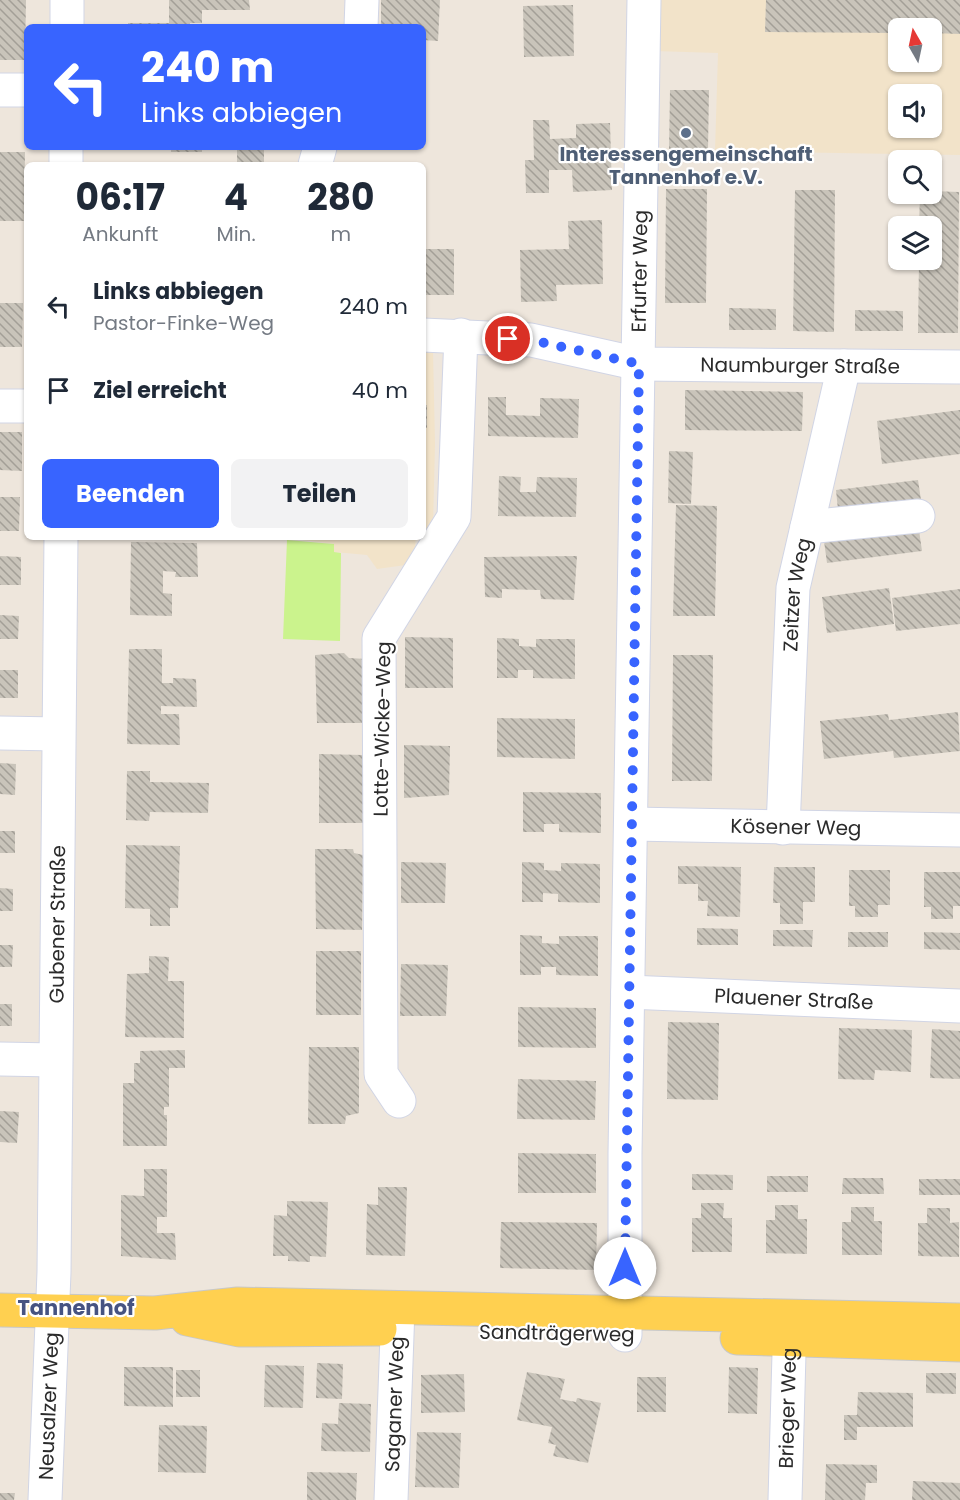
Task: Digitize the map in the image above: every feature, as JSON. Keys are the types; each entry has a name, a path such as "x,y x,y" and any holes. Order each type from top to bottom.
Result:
{"main road":[{"name":"Sandträgerweg","path":"0,1310 156,1313 239,1330 397,1319 789,1328 960,1320"},
{"name":"Sandträgerweg","path":"789,1328 960,1345"}],"street":[{"path":"67,24 68,0"},
{"path":"361,24 362,0"},
{"name":"Erfurter Weg","path":"625,1324 644,0"},
{"path":"0,90 24,90"},
{"name":"Naumburger Straße","path":"426,335 531,340 639,364 960,367"},
{"name":"Lotte-Wicke-Weg","path":"399,1101 381,1074 380,638 454,517 461,335"},
{"name":"Zeitzer Weg","path":"783,828 793,588 844,366"},
{"path":"0,406 24,406"},
{"path":"807,527 918,516"},
{"name":"Gubener Straße","path":"53,1312 61,540"},
{"path":"0,733 58,734"},
{"name":"Kösener Weg","path":"632,824 960,830"},
{"name":"Plauener Straße","path":"628,992 960,1006"},
{"path":"0,1059 55,1060"},
{"name":"Neusalzer Weg","path":"45,1500 53,1312"},
{"name":"Saganer Weg","path":"391,1500 397,1319"},
{"name":"Brieger Weg","path":"785,1500 789,1328"}],"shaded area":[{"path":"655,0 960,0 960,155 942,155 942,150 888,150 888,154 715,151 718,53 654,51"},
{"path":"426,350 433,350 435,444 433,527 426,528"},
{"path":"302,540 416,540 413,564 377,569 367,555 334,552 334,544"}],"green space":[{"path":"287,540 334,544 334,552 341,553 340,641 283,639"}],"building":[{"path":"0,0 26,0 24,60 0,60"},
{"path":"169,0 249,0 250,10 202,10 202,23 128,24 169,23"},
{"path":"381,0 440,0 438,41 426,40 426,24 381,24"},
{"path":"766,0 960,0 960,34 942,33 942,18 888,18 888,33 765,32"},
{"path":"573,5 574,56 524,57 523,6"},
{"path":"670,90 709,90 708,149 669,149"},
{"path":"533,120 549,120 550,139 576,138 576,124 610,123 612,190 573,192 572,170 549,170 549,193 526,193 525,160 534,160"},
{"path":"171,150 202,150 202,152 171,152"},
{"path":"237,150 264,150 264,162 237,162"},
{"path":"0,152 25,152 24,221 0,221"},
{"path":"666,189 707,189 706,303 665,303"},
{"path":"795,190 835,190 834,332 793,331"},
{"path":"942,191 959,192 958,333 918,333 919,270 942,270 942,216 919,216 920,204 942,204"},
{"path":"602,220 603,284 556,285 557,301 521,302 520,250 569,249 568,221"},
{"path":"426,249 454,249 454,295 426,295"},
{"path":"0,303 23,303 22,347 0,347"},
{"path":"729,308 776,309 776,330 729,330"},
{"path":"855,310 903,311 903,331 855,331"},
{"path":"685,390 803,392 802,431 685,430"},
{"path":"488,397 506,397 506,415 540,416 540,398 579,399 578,438 488,436"},
{"path":"426,405 427,405 426,428"},
{"path":"960,410 960,454 882,464 877,421"},
{"path":"0,432 22,432 22,471 0,470"},
{"path":"669,451 693,452 691,504 668,503"},
{"path":"499,476 521,477 520,492 536,492 537,477 577,478 576,517 498,516"},
{"path":"918,480 921,500 838,510 836,490"},
{"path":"0,497 20,497 19,531 0,531"},
{"path":"676,505 717,506 715,616 673,616"},
{"path":"919,530 922,551 827,563 824,541"},
{"path":"131,542 197,543 198,577 175,577 176,572 163,571 163,593 172,594 172,616 130,615"},
{"path":"0,556 21,557 21,585 0,585"},
{"path":"577,556 574,600 541,599 540,590 502,589 502,598 485,597 484,557"},
{"path":"889,588 894,624 827,633 822,597"},
{"path":"960,589 960,624 896,631 892,598"},
{"path":"0,615 19,616 18,639 0,639"},
{"path":"405,637 453,638 453,688 405,688"},
{"path":"497,638 519,639 519,646 536,647 536,639 575,639 575,679 533,678 533,670 518,670 518,678 497,678"},
{"path":"129,649 162,649 162,683 173,683 173,678 196,679 197,707 161,706 161,714 179,714 180,745 127,744"},
{"path":"344,653 349,658 366,659 365,723 317,723 315,655"},
{"path":"673,655 713,655 712,781 672,781"},
{"path":"0,670 18,670 18,698 0,698"},
{"path":"958,712 960,751 894,758 893,751 824,759 820,721 888,714 889,720"},
{"path":"497,718 575,719 575,759 497,757"},
{"path":"404,745 450,746 449,795 404,798"},
{"path":"319,754 363,755 363,823 319,823"},
{"path":"0,763 16,764 15,795 0,794"},
{"path":"127,771 150,771 150,782 209,783 208,813 150,812 149,821 126,820"},
{"path":"523,792 601,793 601,833 559,832 559,824 544,824 544,832 523,832"},
{"path":"0,831 15,831 15,853 0,853"},
{"path":"126,845 180,846 178,908 170,908 170,926 150,926 150,909 125,908"},
{"path":"315,849 353,849 354,853 363,855 362,930 316,929"},
{"path":"401,862 446,863 445,903 401,903"},
{"path":"522,862 544,863 544,870 561,871 561,863 600,864 600,903 558,902 558,894 543,893 543,902 522,902"},
{"path":"678,866 741,867 740,917 707,916 708,901 698,901 698,884 678,884"},
{"path":"774,867 815,867 815,902 803,902 803,924 780,924 780,903 773,903"},
{"path":"849,870 890,870 890,905 878,905 878,917 855,917 855,906 849,906"},
{"path":"924,872 960,872 960,906 953,906 953,919 931,919 931,907 924,907"},
{"path":"0,888 13,889 13,911 0,911"},
{"path":"697,928 738,929 738,945 697,945"},
{"path":"773,930 813,930 812,947 773,946"},
{"path":"848,932 888,932 888,947 848,947"},
{"path":"924,932 960,933 960,950 924,949"},
{"path":"520,935 542,936 542,943 559,944 559,936 598,936 598,976 556,975 556,967 541,967 541,975 520,975"},
{"path":"0,945 13,945 12,967 0,967"},
{"path":"316,951 361,951 361,1015 316,1015"},
{"path":"149,956 169,957 168,981 184,981 184,1038 125,1037 127,974 149,973"},
{"path":"401,964 448,965 446,1016 400,1016"},
{"path":"0,1004 12,1004 12,1026 0,1026"},
{"path":"518,1007 596,1008 596,1048 518,1047"},
{"path":"668,1022 719,1023 718,1100 667,1099"},
{"path":"839,1028 912,1030 911,1072 875,1070 874,1080 838,1079"},
{"path":"932,1029 960,1031 960,1079 930,1078"},
{"path":"309,1047 359,1047 359,1113 346,1116 345,1124 308,1124"},
{"path":"185,1050 185,1068 169,1068 169,1107 164,1107 164,1115 167,1115 167,1146 123,1146 123,1083 134,1083 134,1063 140,1063 140,1051"},
{"path":"518,1079 596,1081 595,1120 517,1119"},
{"path":"0,1111 19,1112 17,1143 0,1142"},
{"path":"518,1153 596,1154 596,1193 518,1193"},
{"path":"144,1169 167,1169 167,1217 157,1217 157,1233 175,1233 176,1260 121,1256 121,1195 144,1196"},
{"path":"692,1174 733,1175 733,1190 692,1190"},
{"path":"767,1176 808,1176 808,1192 767,1192"},
{"path":"843,1178 883,1178 884,1194 842,1194"},
{"path":"919,1179 960,1179 960,1195 919,1195"},
{"path":"378,1187 407,1187 405,1256 366,1255 367,1204 378,1205"},
{"path":"287,1201 328,1202 326,1257 310,1256 310,1262 288,1261 288,1256 273,1256 274,1215 287,1216"},
{"path":"701,1203 724,1203 723,1218 732,1218 732,1252 692,1252 692,1218 701,1218"},
{"path":"775,1205 798,1205 798,1219 807,1219 807,1254 766,1253 766,1220 775,1220"},
{"path":"851,1207 874,1207 874,1221 882,1221 882,1255 842,1255 842,1222 851,1222"},
{"path":"927,1208 950,1208 950,1223 959,1222 959,1257 918,1256 918,1223 927,1223"},
{"path":"501,1222 597,1223 596,1270 500,1268"},
{"path":"317,1363 343,1364 342,1399 316,1398"},
{"path":"265,1365 304,1366 303,1408 264,1407"},
{"path":"124,1367 173,1367 173,1407 124,1406"},
{"path":"729,1367 758,1368 757,1414 728,1413"},
{"path":"176,1370 200,1370 200,1397 176,1397"},
{"path":"527,1372 565,1379 560,1399 576,1402 577,1398 601,1403 588,1463 553,1456 556,1445 548,1443 552,1427 517,1420"},
{"path":"926,1373 956,1373 956,1394 926,1393"},
{"path":"464,1374 465,1412 421,1413 421,1375"},
{"path":"637,1377 666,1377 666,1412 637,1412"},
{"path":"858,1392 913,1393 913,1427 857,1427 857,1440 844,1440 844,1415 857,1415"},
{"path":"339,1403 371,1404 370,1452 321,1451 322,1423 338,1424"},
{"path":"159,1425 207,1426 206,1473 158,1472"},
{"path":"417,1432 461,1433 459,1488 415,1487"},
{"path":"826,1464 877,1465 877,1483 866,1483 865,1500 825,1500"},
{"path":"307,1472 357,1473 356,1500 307,1500"},
{"path":"913,1481 960,1483 960,1500 912,1500"},
{"path":"0,1493 15,1493 14,1500 0,1500"}],"place":[{"name":"Interessengemeinschaft Tannenhof e.V.","path":"686,133"}],"district":[{"name":"Tannenhof","path":"76,1308"}],"route":[{"path":"508,339 531,340 639,364 625,1268"}]}
